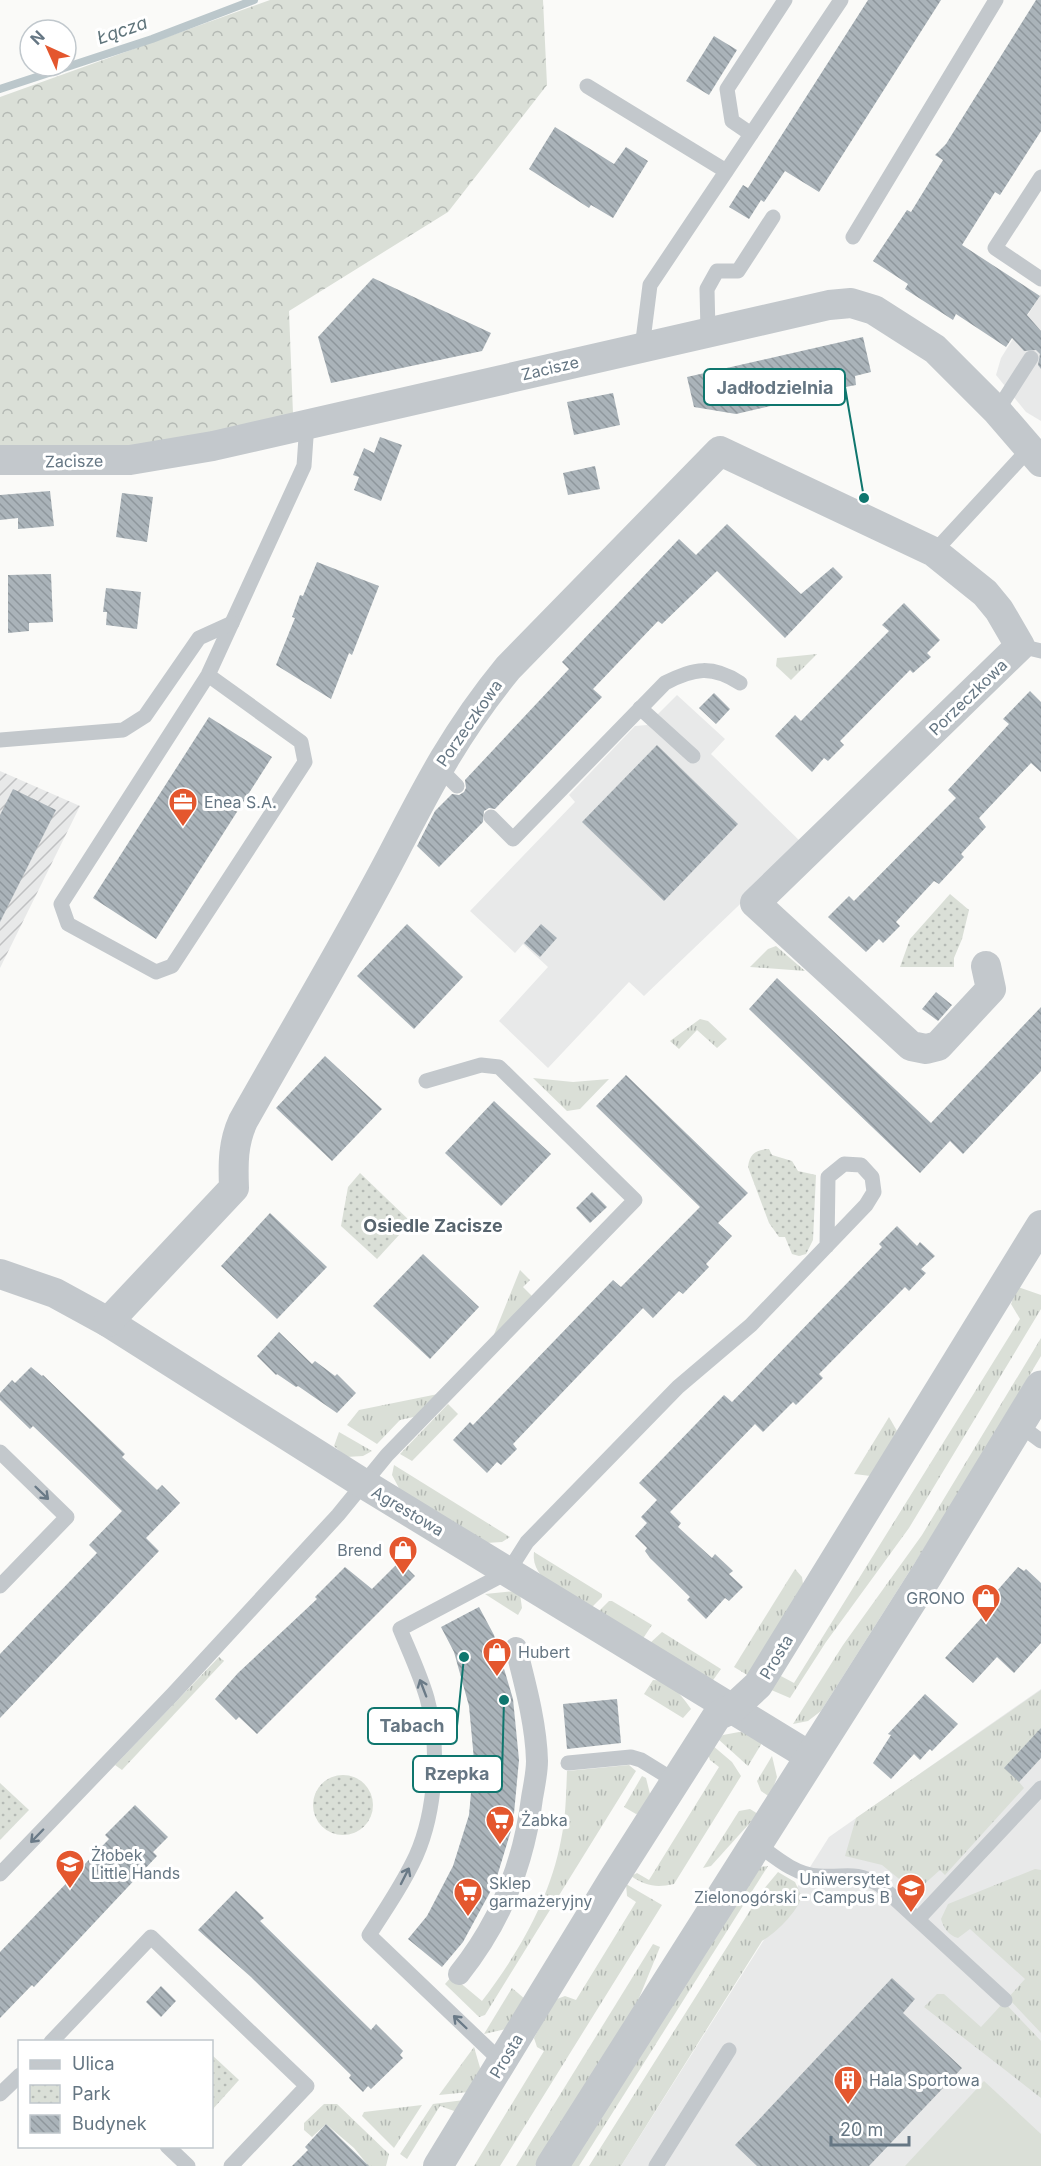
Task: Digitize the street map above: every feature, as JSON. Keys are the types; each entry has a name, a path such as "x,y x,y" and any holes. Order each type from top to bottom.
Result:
{"street":[{"name":"Zacisze","path":"0,460 130,460 213,446 708,332 829,305 852,303 874,310 935,349 997,411 1035,455"},
{"name":"Porzeczkowa","path":"108,1322 234,1188 232,1159 240,1128 393,854 448,776 478,704 508,668 720,451 933,552 984,593 1031,648 755,903 911,1046 938,1046 946,1038 991,988 986,966"},
{"name":"Prosta","path":"438,2166 717,1716 732,1709 758,1686 1041,1225"},
{"name":"Agrestowa","path":"0,1274 55,1293 108,1322 364,1484 811,1757"},
{"path":"552,2166 811,1757 1030,1433 1041,1386"},
{"path":"459,1974 478,1950 510,1891 529,1828 537,1762 528,1693 516,1648"}],"lane":[{"path":"751,134 732,121 727,89 785,0"},
{"path":"642,348 650,285 842,0"},
{"path":"853,237 996,0"},
{"path":"586,86 726,171"},
{"path":"1041,177 995,248 1041,279"},
{"path":"708,332 707,289 717,271 738,271 774,217"},
{"path":"997,411 1031,358"},
{"path":"208,675 301,741 305,762 172,966 156,972 68,924 61,904 208,675 304,466 307,423"},
{"path":"933,552 1035,455"},
{"path":"0,740 123,730 145,716 199,638 232,623"},
{"path":"491,818 513,839 665,683 686,672 721,670 740,683"},
{"path":"640,708 693,756"},
{"path":"0,1874 181,1685 364,1484 387,1455 635,1200 499,1067 481,1065 426,1081"},
{"path":"502,2062 369,1935 396,1894 417,1854 432,1796 435,1750 427,1699 400,1629 508,1572 527,1542 662,1403 751,1325 827,1246 866,1205 874,1192 872,1177 861,1165 844,1164 828,1177 827,1246"},
{"path":"0,1452 67,1517 0,1586"},
{"path":"568,1763 631,1758 642,1760 675,1781"},
{"path":"918,1919 1041,1788"},
{"path":"756,1843 782,1862 803,1873 864,1876 880,1885 1005,2000"},
{"path":"54,2040 151,1937 307,2086 231,2166"},
{"path":"656,2166 729,2050"},
{"path":"0,2094 18,2077"},
{"path":"169,2148 188,2166"}],"shaded area":[{"path":"1041,294 1041,421 1026,412 996,375 1001,358"},
{"path":"677,695 725,739 711,754 803,844 644,996 629,982 548,1068 499,1021 548,967 523,944 515,953 470,911 575,802 569,795 635,726 647,725"},
{"path":"0,771 80,806 0,968"},
{"name":"Uniwersytet Zielonogórski - Campus B","path":"1041,1689 1041,2166 621,2166 829,1837"}],"green space":[{"path":"270,0 543,0 547,85 448,212 289,311 293,414 181,443 0,454 0,97 53,78 78,78 78,69"},
{"path":"817,654 791,680 776,666 777,658"},
{"path":"950,894 969,910 962,939 954,958 954,967 900,967 910,939"},
{"path":"776,946 805,971 750,967 768,949"},
{"path":"700,1019 708,1021 727,1039 717,1048 697,1030 679,1049 670,1041"},
{"path":"533,1078 573,1082 609,1079 580,1109 567,1111"},
{"path":"769,1149 772,1155 792,1161 798,1171 816,1175 813,1240 806,1254 799,1256 792,1254 785,1237 779,1237 769,1223 748,1167 754,1153"},
{"path":"360,1173 411,1222 377,1259 341,1226 348,1187"},
{"path":"520,1270 530,1280 523,1287 533,1297 493,1337"},
{"path":"1018,1287 1041,1295 1041,1309 909,1528 826,1642 790,1698 769,1689 779,1675 794,1683 1020,1319 1011,1304"},
{"path":"1041,1338 1041,1356 956,1498 821,1711 808,1721 793,1724 843,1645 922,1535"},
{"path":"438,1394 418,1416 400,1420 377,1444 347,1425 359,1410"},
{"path":"448,1404 458,1414 412,1461 400,1454"},
{"path":"889,1417 897,1431 871,1476 854,1474"},
{"path":"339,1432 372,1451 363,1456 346,1457 334,1446"},
{"path":"394,1465 510,1537 502,1542 486,1543 400,1490 392,1475"},
{"path":"534,1552 602,1594 602,1597 592,1607 553,1586 538,1571 534,1562"},
{"path":"795,1569 802,1577 803,1584 749,1676 734,1667"},
{"path":"516,1591 520,1594 522,1608 518,1615 485,1594"},
{"path":"609,1601 652,1625 642,1640 597,1613"},
{"path":"662,1632 721,1669 711,1683 649,1644"},
{"path":"219,1657 224,1661 122,1770 115,1765"},
{"path":"653,1680 670,1686 684,1699 691,1709 683,1718 644,1694"},
{"path":"1041,1690 1041,1728 1019,1782 1024,1788 945,1875 940,1870 921,1887 909,1887 882,1865 845,1856 856,1818"},
{"path":"747,1733 762,1743 748,1766 718,1739 723,1735"},
{"path":"712,1745 732,1762 741,1776 674,1884 651,1885 636,1879 631,1876 637,1873 649,1880 719,1767 710,1760 708,1754"},
{"path":"772,1756 777,1777 770,1797 761,1791 757,1781"},
{"path":"629,1765 636,1771 485,2015 479,2017 445,1984 452,1976 482,2001 520,1945 541,1904 556,1862 564,1823 567,1771"},
{"path":"343,1775 360,1780 368,1788 373,1805 368,1822 360,1830 343,1835 326,1830 318,1822 313,1805 318,1788 326,1780"},
{"path":"642,1776 646,1778 650,1794 640,1813 636,1814 624,1807"},
{"path":"0,1783 29,1810 0,1840"},
{"path":"750,1809 758,1814 711,1866 703,1868 739,1811"},
{"path":"768,1866 579,2166 570,2166 759,1867"},
{"path":"1035,1869 1041,1870 1041,2033 1008,1998 1025,1979 970,1929 958,1938 955,1937 947,1931 941,1919 948,1904"},
{"path":"778,1872 795,1882 802,1897 795,1910 779,1928 762,1941 621,2166 589,2166 763,1890"},
{"path":"626,1884 662,1905 500,2166 474,2166 544,2051 537,2047 534,2038 554,2000 565,1996 576,2000 636,1902 627,1896"},
{"path":"653,1944 660,1947 637,2003 535,2166 516,2166"},
{"path":"512,1988 525,1999 506,2029 484,2034"},
{"path":"937,1994 944,1994 981,2027 1004,2002 1041,2041 1041,2098 924,2007"},
{"path":"474,2047 481,2071 469,2092 439,2095"},
{"path":"213,2056 239,2080 213,2109"},
{"path":"984,2081 1041,2134 1041,2166 905,2166"},
{"path":"464,2100 457,2112 440,2106 407,2159 400,2154 433,2104"},
{"path":"324,2104 337,2104 389,2154 386,2166 365,2166 367,2164 354,2148 326,2124 312,2137 304,2130 304,2123"},
{"path":"422,2105 394,2148 362,2116 364,2112"}],"building":[{"path":"868,0 941,0 819,192 785,171 749,219 729,207 743,185 748,188"},
{"path":"1036,0 1041,0 1041,131 1000,195 995,192 962,245 1040,296 1027,315 1041,331 1041,369 1038,365 1040,354 1036,350 1024,351 1012,338 1006,347 956,314 953,320 905,289 908,284 873,261 907,210 911,212 943,160 935,155 946,144"},
{"path":"714,36 737,50 709,95 686,81"},
{"path":"555,127 614,164 626,147 648,161 613,218 591,205 589,208 529,169"},
{"path":"373,278 491,333 482,351 331,383 318,337"},
{"path":"863,337 871,372 855,376 856,385 830,390 827,374 788,383 792,401 736,414 694,407 687,377"},
{"path":"613,393 620,425 574,435 567,402"},
{"path":"380,437 402,445 381,501 354,490 359,477 353,475 364,448 374,453"},
{"path":"595,466 600,489 568,495 563,473"},
{"path":"50,491 54,526 18,529 18,518 0,520 0,495"},
{"path":"122,493 153,497 147,542 116,537"},
{"path":"727,524 801,594 833,567 843,577 785,638 717,571 662,624 658,621 593,689 602,697 495,809 489,808 484,811 483,822 439,867 417,846 435,811 452,794 459,795 464,792 465,780 569,669 562,662 679,539 696,555"},
{"path":"317,562 379,586 352,655 349,653 331,699 276,665 295,618 292,617 300,595 303,596"},
{"path":"51,574 53,622 29,623 29,631 8,633 8,575"},
{"path":"106,588 141,592 137,629 106,625 107,612 103,612"},
{"path":"904,603 940,640 927,653 931,657 913,673 910,670 840,741 844,745 828,761 824,758 812,772 775,736 795,715 801,721 889,631 882,625"},
{"path":"1030,691 1041,702 1041,772 1031,763 979,818 986,827 961,854 964,857 939,884 934,881 896,922 900,926 883,943 879,939 866,952 828,917 849,896 854,901 956,798 948,790 1009,724 1003,719"},
{"path":"714,693 730,709 716,724 699,708"},
{"name":"Enea S.A.","path":"209,717 272,757 156,939 93,898"},
{"path":"657,745 738,824 664,901 582,822"},
{"path":"13,789 56,810 0,922 0,815"},
{"path":"407,924 463,977 414,1029 357,976"},
{"path":"541,924 557,938 540,957 524,943"},
{"path":"777,978 931,1123 1041,1007 1041,1071 963,1154 950,1141 920,1173 749,1009"},
{"path":"936,992 952,1005 938,1021 922,1009"},
{"path":"325,1056 382,1109 332,1161 276,1108"},
{"path":"626,1075 748,1193 718,1223 732,1236 706,1264 709,1267 683,1294 679,1291 653,1318 643,1308 513,1444 517,1449 501,1465 497,1462 487,1473 453,1440 470,1422 473,1425 613,1280 621,1287 700,1207 596,1106"},
{"path":"494,1101 551,1154 501,1206 445,1153"},
{"path":"592,1192 607,1207 590,1223 576,1208"},
{"path":"270,1213 327,1267 277,1319 221,1266"},
{"path":"897,1226 917,1246 920,1242 935,1256 921,1269 926,1273 909,1291 905,1287 819,1374 823,1378 796,1405 793,1402 763,1432 755,1424 670,1512 681,1523 678,1527 712,1558 715,1554 733,1571 729,1574 743,1587 729,1601 725,1598 706,1619 687,1600 690,1597 650,1558 645,1551 647,1548 635,1536 647,1523 641,1517 657,1500 639,1483 724,1395 732,1402 882,1247 879,1244"},
{"path":"423,1254 479,1307 430,1359 373,1306"},
{"path":"279,1332 312,1364 315,1361 335,1376 337,1374 356,1393 337,1413 298,1386 276,1375 257,1356"},
{"path":"31,1367 43,1375 125,1454 122,1457 157,1490 162,1485 180,1503 146,1538 159,1551 0,1718 0,1654 97,1553 89,1545 122,1511 33,1426 30,1429 0,1400 0,1393 12,1380 15,1383"},
{"path":"400,1561 415,1576 257,1734 239,1717 236,1720 215,1699 238,1673 317,1599 315,1597 345,1567 372,1589"},
{"path":"1018,1567 1024,1571 1026,1569 1041,1583 1041,1643 1014,1673 997,1657 973,1683 945,1658 993,1605 988,1601"},
{"path":"479,1607 494,1635 513,1699 519,1760 513,1824 495,1883 463,1942 442,1967 408,1939 427,1916 453,1866 469,1815 474,1760 469,1706 454,1652 441,1627"},
{"path":"925,1694 958,1724 920,1760 914,1754 891,1779 873,1763 891,1735 888,1734"},
{"path":"617,1699 621,1743 567,1749 563,1704"},
{"path":"1041,1728 1041,1758 1019,1782 1004,1768"},
{"path":"135,1805 168,1837 153,1852 157,1856 34,1987 32,1985 0,2018 0,1952 109,1839 105,1835"},
{"path":"236,1891 264,1918 260,1921 371,2030 376,2024 403,2051 400,2055 403,2058 371,2089 368,2086 363,2092 349,2078 351,2075 251,1977 198,1930"},
{"name":"Hala Sportowa","path":"892,1978 915,1999 903,2013 962,2068 869,2166 757,2166 735,2145"},
{"path":"161,1986 176,2001 161,2017 146,2002"},
{"path":"326,2124 369,2166 292,2166 308,2150 305,2147"}],"waterway":[{"name":"Łącza","path":"0,89 152,39 254,0"}],"place":[{"name":"Jadłodzielnia","path":"864,498"},
{"name":"Enea S.A.","path":"183,828"},
{"name":"Brend","path":"403,1576"},
{"name":"GRONO","path":"986,1624"},
{"name":"Tabach","path":"464,1657"},
{"name":"Hubert","path":"497,1678"},
{"name":"Rzepka","path":"504,1700"},
{"name":"Żabka","path":"500,1846"},
{"name":"Żłobek Little Hands","path":"70,1890"},
{"name":"Uniwersytet Zielonogórski - Campus B","path":"911,1914"},
{"name":"Sklep garmażeryjny","path":"468,1918"},
{"name":"Hala Sportowa","path":"848,2106"}],"district":[{"name":"Osiedle Zacisze","path":"433,1225"}]}
